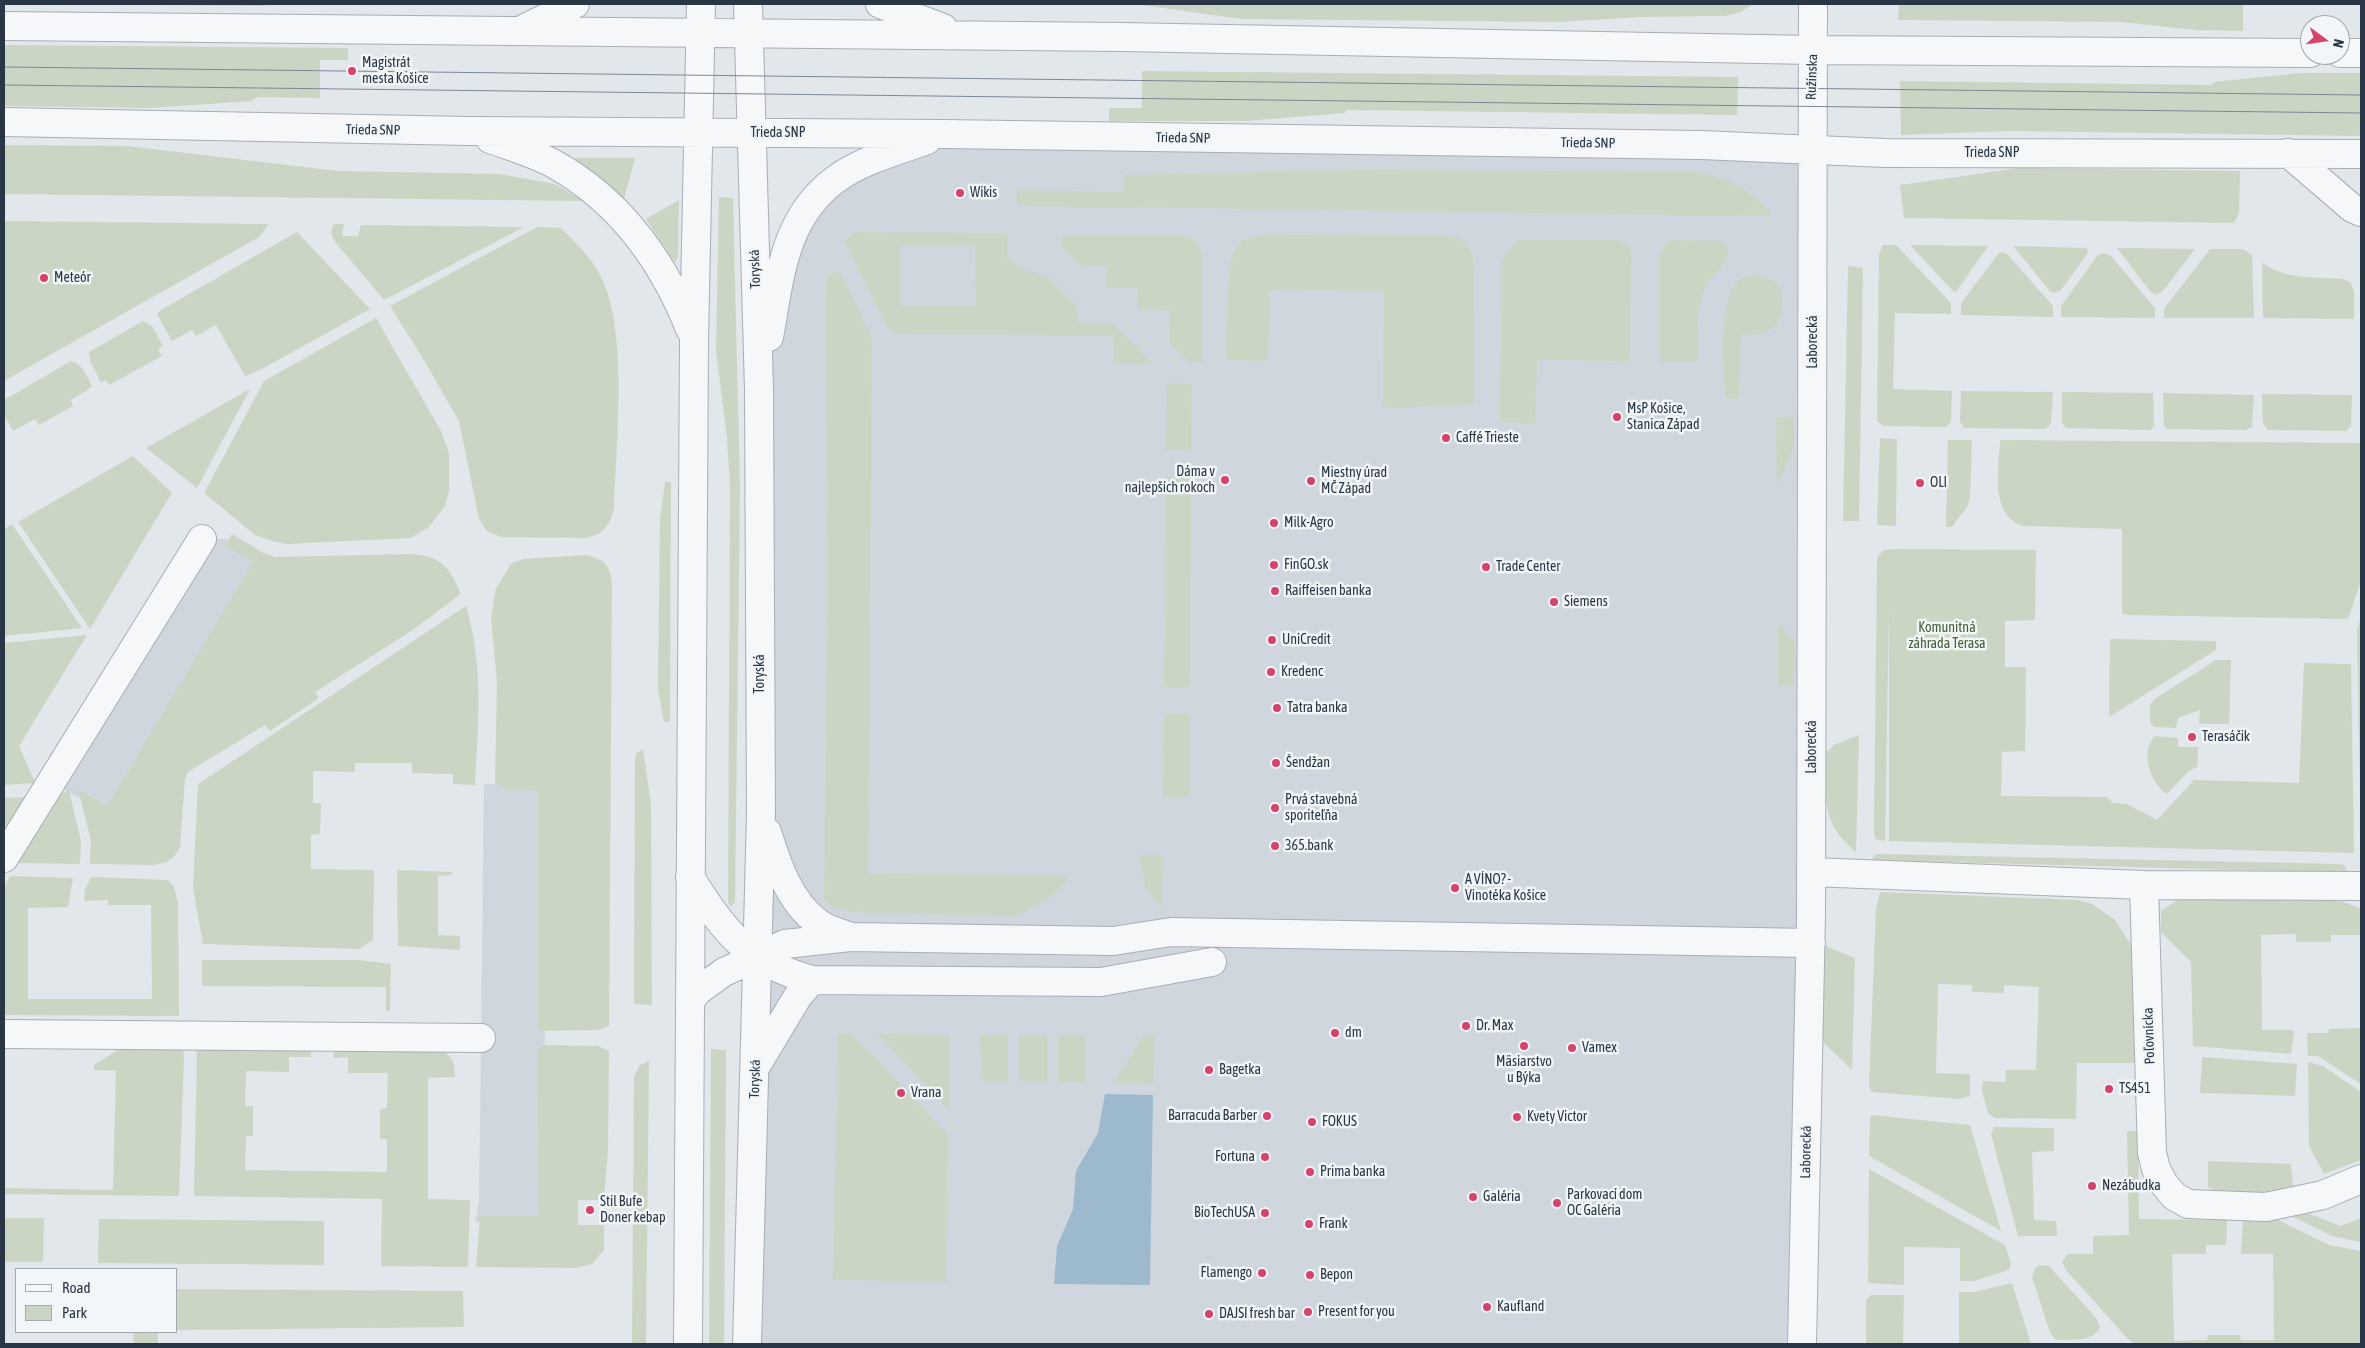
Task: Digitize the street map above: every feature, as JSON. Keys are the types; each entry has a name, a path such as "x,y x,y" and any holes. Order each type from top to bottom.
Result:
{"street":[{"path":"520,30 575,4"},
{"path":"688,1344 694,340 701,4"},
{"name":"Toryská","path":"747,1344 761,813 759,390 748,4"},
{"path":"880,4 966,36"},
{"name":"Ružínska","path":"1812,150 1813,4"},
{"path":"4,26 701,32 1813,50 2300,53"},
{"name":"Trieda SNP","path":"4,122 469,132 943,134 1701,145 1885,153 2361,154"},
{"path":"469,132 529,152 554,164 596,193 625,220 657,261 670,282 694,340"},
{"path":"759,390 788,242 805,210 826,187 850,171 872,160 943,134"},
{"name":"Laborecká","path":"1802,1344 1811,943 1812,150"},
{"path":"2288,153 2352,208 2361,212"},
{"path":"4,858 202,539"},
{"path":"761,813 781,871 801,907 817,923 850,937"},
{"path":"1811,872 2144,885 2361,886"},
{"path":"690,877 718,920 741,945 782,971 812,980 1101,982 1212,962"},
{"name":"Poľovnícka","path":"2144,885 2152,1153 2156,1169 2164,1184 2174,1196 2188,1204 2266,1207 2323,1195 2361,1179"},
{"path":"691,999 717,976 773,948 785,944 850,937 1114,941 1171,932 1811,943"},
{"path":"1101,982 1108,970 1114,941"},
{"path":"755,1068 798,996 812,980"},
{"path":"4,1034 481,1038"}],"shaded area":[{"path":"909,147 1812,151 1802,1344 747,1344 759,390 805,211"},
{"path":"202,539 225,539 262,562 110,816 51,782"},
{"path":"484,784 546,784 544,1224 475,1222 479,1203"}],"green space":[{"path":"35,4 278,4 263,6"},
{"path":"1135,4 1754,4 1740,12 1725,16 1641,17 1559,22 1241,19"},
{"path":"1899,4 2243,4 2243,31 2195,30 2122,22 1898,20"},
{"path":"4,45 348,48 348,60 320,60 320,98 257,97 252,101 149,108 4,106"},
{"path":"1142,71 1738,77 1737,115 1347,110 1345,113 1246,121 1109,121 1109,108 1142,108"},
{"path":"2300,73 2361,73 2361,136 2011,131 1901,135 1900,81 2212,85 2214,82"},
{"path":"4,145 127,146 338,171 500,174 555,184 583,201 4,194"},
{"path":"576,158 635,158 624,199 574,161"},
{"path":"2019,168 2240,171 2239,213 2234,223 1904,218 1900,185"},
{"path":"1359,170 1697,172 1719,178 1749,192 1773,216 1023,206 1017,204 1017,190 1124,192 1124,175"},
{"path":"719,197 733,198 740,487 735,902 731,907 728,902 730,487 727,437 716,351"},
{"path":"679,200 678,257 675,263 646,219"},
{"path":"4,221 269,224 259,237 4,381"},
{"path":"334,224 344,224 342,236 358,236 361,225 524,227 384,300 336,243 331,231"},
{"path":"537,227 561,228 587,256 600,275 609,298 615,325 619,389 614,509 605,529 585,538 501,537 487,531 479,519 459,421 390,306"},
{"path":"297,232 370,309 260,370 245,376 216,325 196,336 192,330 172,341 157,314 161,310"},
{"path":"856,232 1007,234 1007,257 1027,271 1047,276 1076,305 1078,323 1113,323 1153,364 1114,364 1113,335 897,334 891,331 885,322 844,241","holes":["900,245 975,245 976,306 900,306"]},
{"path":"1062,236 1186,236 1193,239 1202,254 1202,362 1189,362 1170,344 1169,310 1137,309 1138,288 1106,288 1107,266 1082,266 1062,248"},
{"path":"1257,236 1441,236 1455,237 1464,241 1470,249 1473,260 1474,404 1383,408 1384,291 1270,290 1268,361 1226,360 1229,265 1236,249 1244,240"},
{"path":"1520,240 1617,240 1630,246 1631,255 1630,361 1537,360 1535,423 1500,422 1501,264 1509,250"},
{"path":"1671,240 1720,241 1727,245 1728,252 1725,263 1708,282 1699,305 1697,362 1660,362 1660,254 1665,244"},
{"path":"1883,245 1896,245 1951,303 1951,314 1895,313 1893,389 1952,391 1951,422 1945,427 1883,426 1877,421 1879,254"},
{"path":"1910,245 1988,246 1956,292"},
{"path":"2013,246 2087,248 2088,253 2061,290 2054,293 2050,291"},
{"path":"2117,248 2195,249 2163,291 2156,295 2150,291"},
{"path":"2210,249 2243,249 2252,255 2254,318 2164,318 2164,309"},
{"path":"2003,252 2008,255 2053,306 2053,317 1961,315 1961,303 1999,253"},
{"path":"2103,253 2111,256 2155,308 2155,318 2061,317 2061,306 2097,256"},
{"path":"2262,262 2270,268 2290,275 2342,279 2350,282 2354,291 2354,319 2263,318"},
{"path":"1848,266 1863,268 1859,521 1843,521"},
{"path":"835,271 840,273 845,282 872,339 868,874 1066,875 1066,883 1054,894 1028,910 1013,916 867,913 835,908 824,902 828,586 826,282 829,274"},
{"path":"1755,275 1769,279 1777,284 1781,292 1782,310 1775,326 1768,331 1741,335 1739,399 1725,398 1724,335 1728,302 1733,289 1740,280"},
{"path":"376,318 441,431 449,453 449,491 445,506 428,528 410,538 286,544 255,535 204,493 264,381"},
{"path":"143,321 152,326 163,346 158,349 162,356 109,385 106,380 101,382 90,361 89,352"},
{"path":"71,361 82,368 92,387 71,400 73,406 39,425 35,419 13,431 4,415 4,400"},
{"path":"1167,383 1192,384 1191,450 1166,450"},
{"path":"250,389 197,488 146,448"},
{"path":"1961,391 2053,392 2051,423 2046,429 1964,428 1960,422"},
{"path":"2062,392 2153,393 2154,426 2150,430 2066,428 2062,423"},
{"path":"2163,393 2254,395 2252,427 2246,430 2167,429 2164,426"},
{"path":"2262,394 2352,395 2351,426 2346,431 2268,430 2263,423"},
{"path":"1794,417 1794,446 1777,485 1776,418"},
{"path":"1880,438 1897,439 1896,526 1877,525"},
{"path":"1948,440 1972,440 1970,498 1967,507 1952,527 1946,527"},
{"path":"2000,440 2361,443 2361,581 2348,619 2126,615 2122,613 2122,529 2024,526 2013,521 2005,513 1999,490"},
{"path":"133,456 172,493 90,629 18,522"},
{"path":"1191,477 1190,687 1164,687 1166,478"},
{"path":"665,482 671,482 670,722 664,722 658,690 660,519"},
{"path":"12,524 82,628 4,636 4,529"},
{"path":"232,534 264,553 275,557 423,555 438,561 448,570 461,594 413,630 315,692 319,698 270,731 265,725 188,772 185,779 180,847 174,857 167,862 154,865 90,864 91,841 78,789 107,806 117,790 253,562 225,545"},
{"name":"Komunitná záhrada Terasa","path":"1884,550 2036,550 2035,620 2005,621 2005,667 2026,667 2025,751 2002,752 2001,796 2107,797 2113,803 2127,804 2157,820 2194,780 2299,783 2304,663 2351,664 2354,853 1889,841 1889,608 1885,841 1875,839 1877,561 1878,556"},
{"path":"586,555 598,559 605,564 610,572 612,585 609,1026 598,1030 545,1031 538,1028 538,790 505,789 495,783 497,681 491,618 496,588 511,564 523,559"},
{"path":"466,606 472,628 478,673 475,785 453,784 453,774 412,773 412,763 355,763 355,772 313,771 313,803 321,803 320,834 311,835 311,869 374,870 373,940 359,949 203,944 193,888 198,784"},
{"path":"2361,617 2361,855 2357,630"},
{"path":"1778,622 1795,643 1794,685 1778,686"},
{"path":"87,635 19,746 35,783 4,785 4,643"},
{"path":"2110,639 2216,641 2216,650 2109,717"},
{"path":"2216,660 2231,660 2229,724 2199,724 2200,710 2178,718 2176,728 2154,727 2150,722 2150,704 2156,698"},
{"path":"1164,714 1190,714 1189,798 1163,797"},
{"path":"1859,735 1856,852 1836,830 1831,819 1825,795 1825,781 1826,753 1834,745"},
{"path":"2155,736 2178,738 2178,747 2198,747 2197,767 2189,771 2167,794 2156,783 2149,767 2148,750"},
{"path":"643,749 651,805 652,1005 634,1004 635,759 636,754"},
{"path":"69,790 81,841 80,864 18,863 60,794"},
{"path":"26,797 4,834 4,798"},
{"path":"1139,855 1163,855 1162,907 1146,889"},
{"path":"1874,855 2339,864 2344,865 2348,873 1872,860"},
{"path":"397,870 452,872 452,875 438,876 438,935 460,936 460,950 398,946"},
{"path":"10,876 73,878 68,907 28,908 28,999 152,999 151,905 108,905 108,900 84,901 85,890 91,877 168,880 174,887 178,903 179,1016 4,1015 4,887"},
{"path":"1880,892 2077,900 2092,904 2115,920 2132,946 2138,1063 2077,1063 2076,1119 1995,1118 1988,1113 1982,1091 1983,1081 2005,1082 2006,1070 2036,1070 2039,987 2004,985 2004,993 1972,992 1972,985 1938,984 1936,1073 1970,1074 1970,1096 1960,1099 1872,1092 1869,1087 1876,909"},
{"path":"2188,893 2322,899 2341,901 2361,909 2361,935 2331,935 2331,942 2296,942 2296,934 2261,935 2262,1030 2292,1030 2294,1033 2291,1054 2193,1046 2191,962 2161,932 2161,911"},
{"path":"1823,945 1855,958 1852,1070 1820,1039"},
{"path":"202,960 359,960 391,964 390,1011 386,1011 386,987 202,986"},
{"path":"2361,1028 2361,1084 2318,1056 2308,1056 2307,1033 2328,1033 2329,1029"},
{"path":"838,1034 852,1034 948,1135 946,1282 833,1280"},
{"path":"877,1034 949,1035 949,1110"},
{"path":"980,1035 1008,1035 1008,1081 981,1081"},
{"path":"1019,1035 1047,1035 1047,1082 1019,1081"},
{"path":"1058,1035 1086,1035 1086,1082 1058,1082"},
{"path":"1144,1035 1154,1035 1153,1084 1114,1083"},
{"path":"545,1045 598,1046 609,1051 608,1150 604,1200 578,1200 578,1225 604,1225 604,1250 592,1264 576,1268 476,1267 480,1216 539,1216 537,1050"},
{"path":"333,1046 441,1049 450,1058 455,1077 428,1078 428,1199 470,1200 468,1267 381,1266 382,1199 194,1196 197,1048 311,1048 311,1057 289,1057 289,1072 246,1071 245,1106 253,1106 253,1136 246,1136 245,1170 387,1172 387,1139 380,1139 380,1109 387,1108 388,1073 348,1073 348,1057 334,1058"},
{"path":"711,1049 726,1050 724,1344 709,1344"},
{"path":"118,1050 183,1050 184,1057 179,1196 4,1194 4,1188 113,1190 116,1071 94,1070 94,1065"},
{"path":"2202,1057 2297,1064 2295,1096 2200,1093"},
{"path":"649,1061 646,1344 632,1344 634,1076 640,1065"},
{"path":"2308,1062 2323,1066 2361,1092 2361,1160 2324,1174 2309,1146"},
{"path":"1872,1115 1970,1125 2001,1231 1869,1156 1870,1119"},
{"path":"1994,1127 2054,1128 2054,1151 2032,1152 2034,1220 2056,1221 2057,1236 2018,1236 1991,1134"},
{"path":"2127,1131 2138,1131 2139,1219 2227,1220 2226,1245 2206,1245 2206,1254 2172,1254 2174,1341 2207,1340 2208,1335 2240,1335 2241,1340 2274,1340 2273,1254 2241,1254 2243,1220 2276,1219 2329,1245 2361,1251 2361,1344 2134,1344 2127,1338 2066,1270 2062,1261 2068,1254 2093,1254 2093,1236 2129,1235"},
{"path":"2208,1161 2291,1164 2293,1187 2250,1194 2218,1191 2208,1187"},
{"path":"1869,1169 2005,1245 2011,1264 2009,1270 1974,1281 1960,1281 1960,1248 1904,1247 1904,1285 1868,1283"},
{"path":"2304,1212 2341,1226 2361,1218 2361,1242 2332,1236 2291,1216"},
{"path":"4,1218 44,1218 43,1262 4,1262"},
{"path":"99,1219 324,1221 324,1265 98,1263"},
{"path":"2041,1265 2049,1266 2097,1319 2100,1327 2092,1336 2081,1339 2056,1340 2050,1333 2032,1277 2035,1268"},
{"path":"2012,1283 2031,1344 1959,1344 1959,1292 1974,1292"},
{"path":"178,1289 463,1291 464,1327 178,1330"},
{"path":"1871,1295 1904,1295 1903,1344 1866,1344 1866,1300"},
{"path":"133,1333 158,1333 158,1344 134,1344"}],"water":[{"path":"1105,1094 1153,1095 1150,1285 1054,1284 1057,1246 1073,1209 1076,1171 1098,1133"}],"tram line":[{"path":"4,67 2361,95"},
{"path":"4,85 2361,113"}],"place":[{"name":"Magistrát mesta Košice","path":"352,71"},
{"name":"Wikis","path":"960,193"},
{"name":"Meteór","path":"44,278"},
{"name":"MsP Košice, Stanica Západ","path":"1617,417"},
{"name":"Caffé Trieste","path":"1446,438"},
{"name":"Dáma v najlepších rokoch","path":"1225,480"},
{"name":"Miestny úrad MČ Západ","path":"1311,481"},
{"name":"OLI","path":"1920,483"},
{"name":"Milk-Agro","path":"1274,523"},
{"name":"FinGO.sk","path":"1274,565"},
{"name":"Trade Center","path":"1486,567"},
{"name":"Raiffeisen banka","path":"1275,591"},
{"name":"Siemens","path":"1554,602"},
{"name":"UniCredit","path":"1272,640"},
{"name":"Kredenc","path":"1271,672"},
{"name":"Tatra banka","path":"1277,708"},
{"name":"Terasáčik","path":"2192,737"},
{"name":"Šendžan","path":"1276,763"},
{"name":"Prvá stavebná sporiteľňa","path":"1275,808"},
{"name":"365.bank","path":"1275,846"},
{"name":"A VÍNO? - Vinotéka Košice","path":"1455,888"},
{"name":"Dr. Max","path":"1466,1026"},
{"name":"dm","path":"1335,1033"},
{"name":"Mäsiarstvo u Býka","path":"1524,1046"},
{"name":"Vamex","path":"1572,1048"},
{"name":"Bagetka","path":"1209,1070"},
{"name":"TS451","path":"2109,1089"},
{"name":"Vrana","path":"901,1093"},
{"name":"Barracuda Barber","path":"1267,1116"},
{"name":"Kvety Victor","path":"1517,1117"},
{"name":"FOKUS","path":"1312,1122"},
{"name":"Fortuna","path":"1265,1157"},
{"name":"Prima banka","path":"1310,1172"},
{"name":"Nezábudka","path":"2092,1186"},
{"name":"Galéria","path":"1473,1197"},
{"name":"Parkovací dom OC Galéria","path":"1557,1203"},
{"name":"Stil Bufe Doner kebap","path":"590,1210"},
{"name":"BioTechUSA","path":"1265,1213"},
{"name":"Frank","path":"1309,1224"},
{"name":"Flamengo","path":"1262,1273"},
{"name":"Bepon","path":"1310,1275"},
{"name":"Kaufland","path":"1487,1307"},
{"name":"Present for you","path":"1308,1312"},
{"name":"DAJSI fresh bar","path":"1209,1314"}]}
